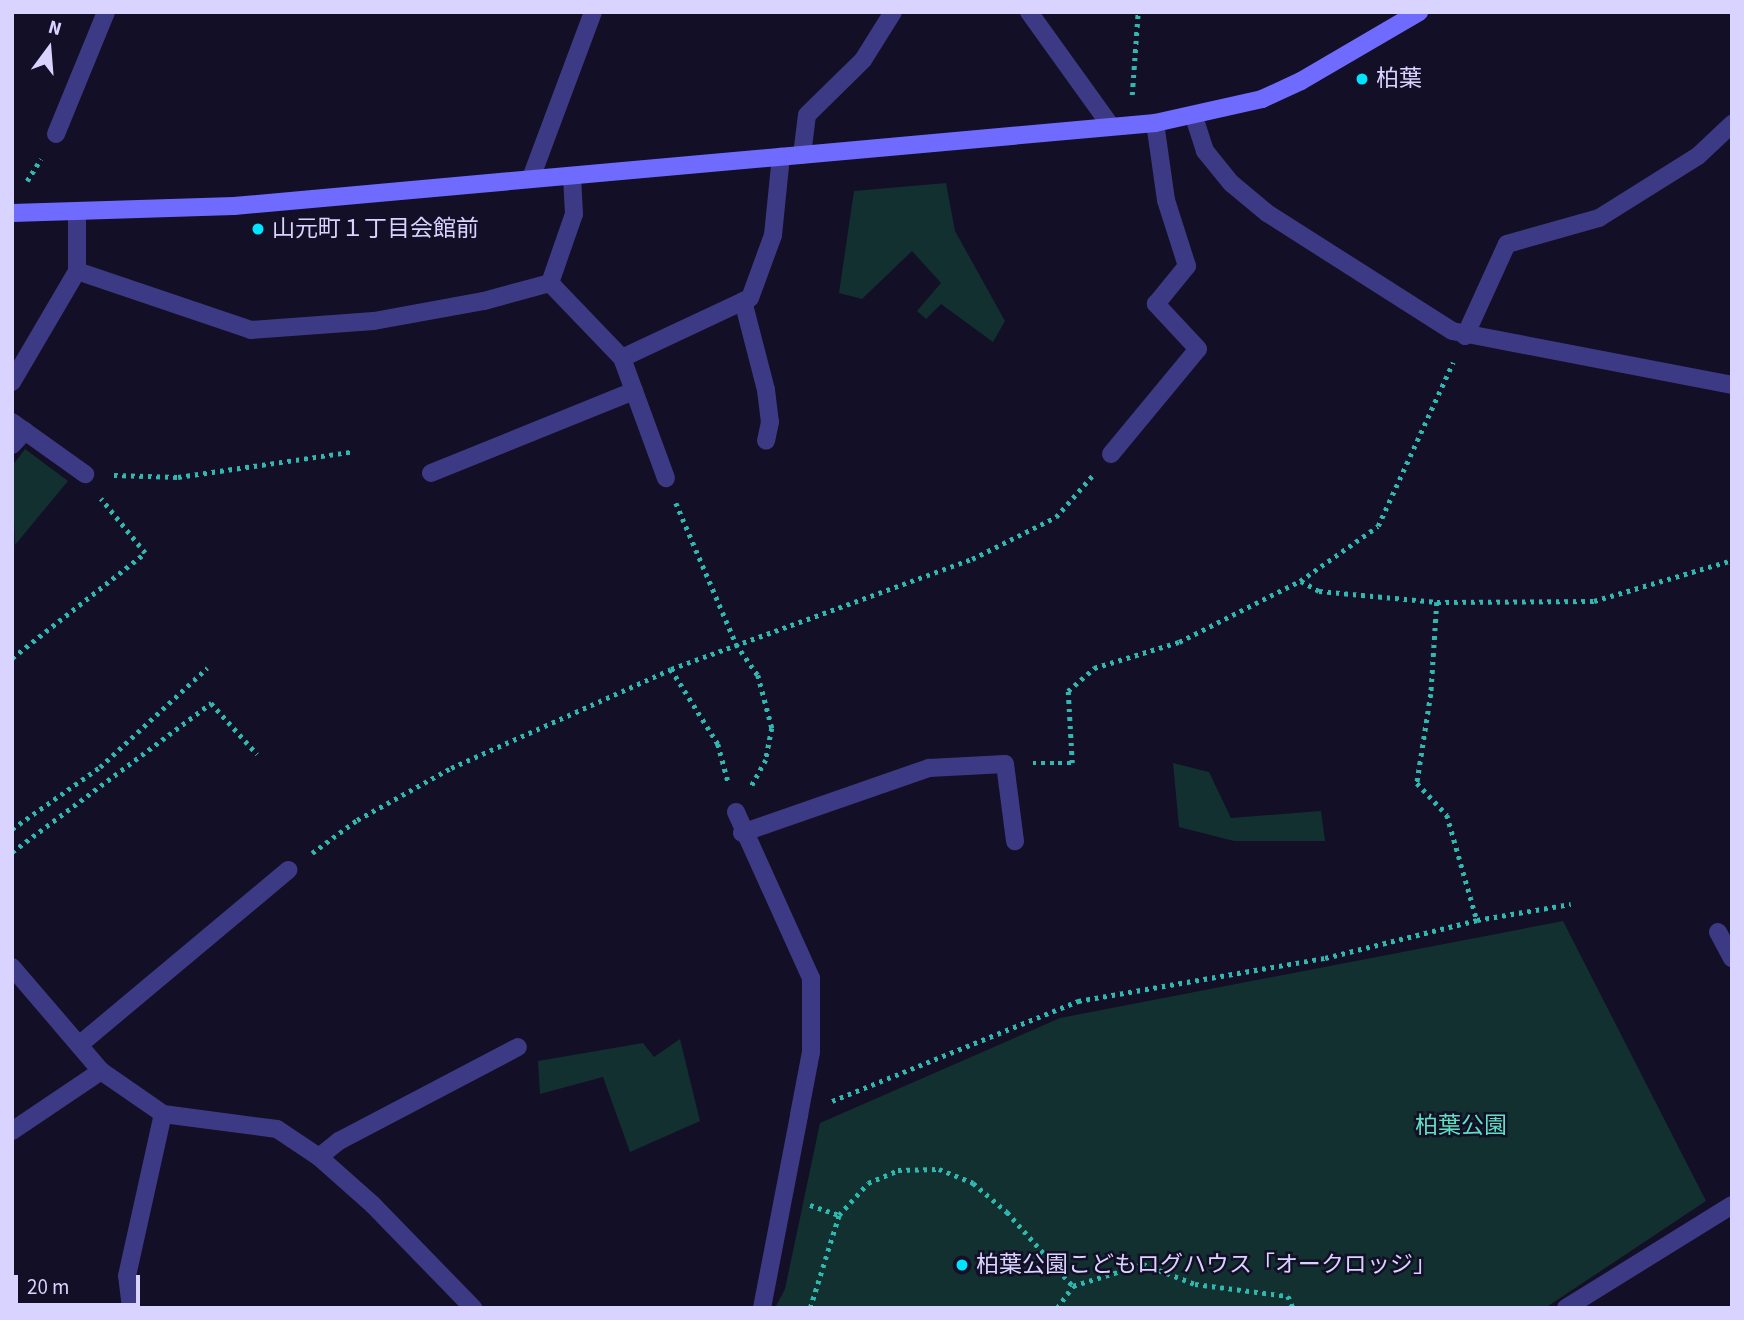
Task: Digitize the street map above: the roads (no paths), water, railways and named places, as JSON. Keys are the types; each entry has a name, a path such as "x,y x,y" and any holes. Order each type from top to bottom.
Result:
{"street":[{"path":"56,134 106,12"},
{"path":"531,178 593,12"},
{"path":"802,155 807,115 863,60 893,12"},
{"path":"1029,12 1111,126"},
{"path":"19,213 234,206 1155,123 1194,117 1262,99 1301,81 1419,12"},
{"path":"1194,117 1205,151 1231,183 1267,213 1465,336 1731,383"},
{"path":"1111,454 1198,349 1156,304 1187,266 1166,200 1155,123"},
{"path":"1465,336 1507,244 1599,218 1698,156 1732,124"},
{"path":"622,358 750,298 774,235 781,156"},
{"path":"550,283 574,214 572,176"},
{"path":"12,382 77,271 77,212"},
{"path":"77,271 251,330 374,321 484,301 550,283"},
{"path":"550,283 622,358 666,478"},
{"path":"743,301 766,390 770,422 766,442"},
{"path":"430,473 634,391"},
{"path":"12,445 19,426 85,474"},
{"path":"742,833 929,768 1005,764 1015,841"},
{"path":"736,812 742,833 811,978 811,1052 762,1308"},
{"path":"79,1045 288,870"},
{"path":"1718,932 1732,958"},
{"path":"12,967 101,1071 163,1114 277,1129 320,1157 473,1308"},
{"path":"320,1157 339,1141 518,1047"},
{"path":"12,1131 101,1071"},
{"path":"131,1308 127,1276 163,1114"},
{"path":"1566,1308 1732,1205"}],"place":[{"name":"柏葉","path":"1362,79"},
{"name":"山元町１丁目会館前","path":"258,229"},
{"name":"柏葉公園こどもログハウス「オークロッジ」","path":"962,1265"}],"park label":[{"name":"柏葉公園","path":"1461,1126"}]}
